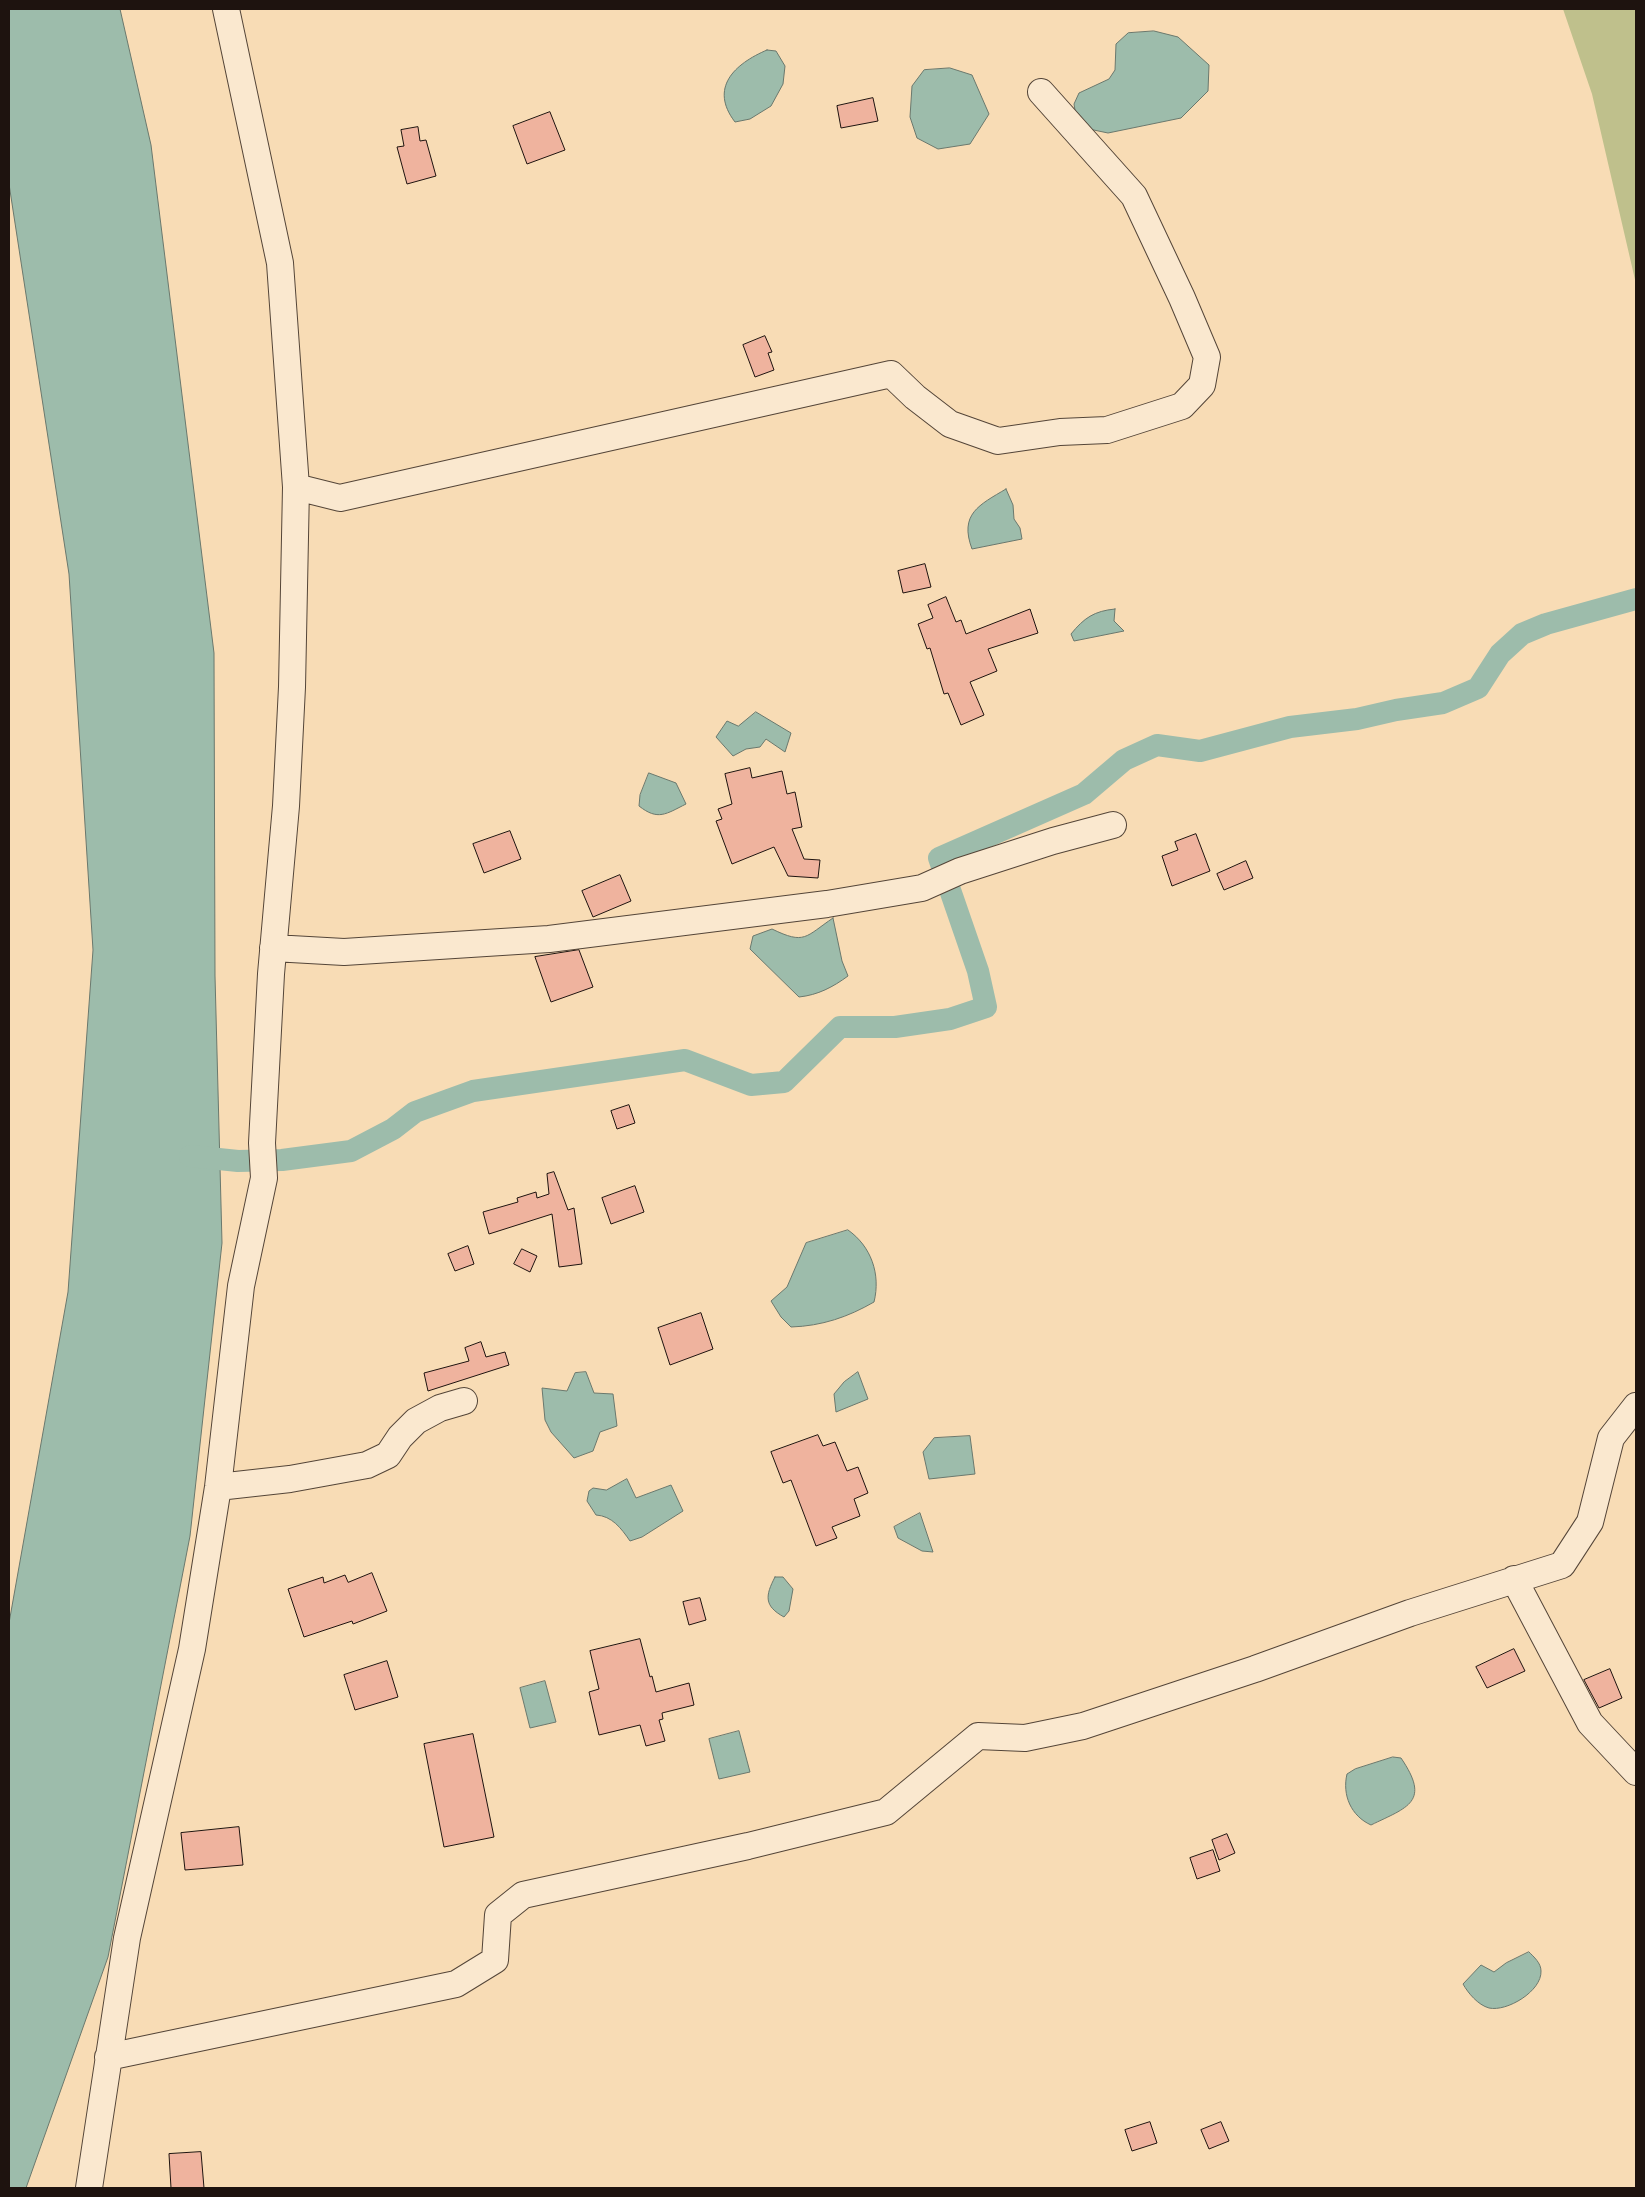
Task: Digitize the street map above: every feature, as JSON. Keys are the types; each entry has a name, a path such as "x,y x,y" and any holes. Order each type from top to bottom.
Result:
{"street":[{"path":"90,2188 126,1938 192,1649 218,1487 241,1286 264,1178 262,1143 273,948 289,746 296,487 280,263 226,9"},
{"path":"296,487 340,498 891,374 915,397 950,424 998,440 1060,432 1107,430 1182,406 1202,385 1207,357 1182,298 1134,196 1042,92"},
{"path":"273,948 344,952 549,939 827,904 922,888 960,872 1053,841 1112,825"},
{"path":"218,1487 290,1479 367,1465 388,1455 400,1437 416,1420 440,1408 464,1401"},
{"path":"108,2057 456,1984 496,1960 498,1915 523,1895 748,1846 886,1812 978,1736 1025,1738 1083,1726 1562,1565 1590,1522 1611,1438 1636,1406"},
{"path":"1514,1580 1590,1723 1636,1772"}],"green space":[{"path":"1563,9 1636,9 1636,284 1592,94"}],"shaded area":[{"path":"9,9 120,9 151,145 214,653 215,976 222,1243 190,1536 108,1957 26,2188 9,2188 9,1623 68,1292 93,950 69,574 9,184"},
{"path":"1154,31 1178,37 1209,65 1208,91 1181,118 1108,133 1089,129 1076,116 1074,104 1079,93 1109,79 1115,70 1116,44 1128,33"},
{"path":"767,50 776,51 785,66 783,84 771,106 750,119 735,122 724,98 729,78 744,62"},
{"path":"950,68 972,75 989,114 970,144 938,149 917,138 910,117 912,86 924,70"},
{"path":"1006,489 1013,505 1014,519 1020,528 1022,539 972,549 968,527 970,519 974,512 987,500"},
{"path":"1115,609 1114,621 1124,631 1074,641 1071,634 1090,616"},
{"path":"756,712 791,733 785,752 766,739 760,747 746,749 733,756 716,737 727,721 738,726"},
{"path":"649,773 676,783 686,804 667,813 657,815 639,806 640,795"},
{"path":"833,918 842,961 848,976 819,992 799,997 750,949 753,936 772,929 792,937 804,937"},
{"path":"848,1230 863,1244 872,1262 876,1281 874,1302 834,1320 813,1325 791,1327 781,1317 771,1301 787,1287 806,1243"},
{"path":"586,1372 594,1393 613,1394 617,1426 600,1432 593,1451 574,1458 551,1432 545,1420 542,1388 567,1391 575,1373"},
{"path":"858,1372 868,1399 836,1412 834,1394 844,1382"},
{"path":"970,1436 975,1474 929,1479 923,1452 934,1438"},
{"path":"627,1479 636,1498 671,1485 683,1511 642,1537 630,1541 620,1527 611,1520 596,1515 587,1501 589,1491 593,1488 606,1490"},
{"path":"920,1513 933,1552 922,1551 898,1538 894,1527"},
{"path":"775,1577 783,1577 793,1589 789,1611 784,1617 773,1609 768,1600 769,1590"},
{"path":"545,1681 556,1722 530,1728 520,1688"},
{"path":"739,1731 750,1772 719,1779 709,1739"},
{"path":"1393,1757 1401,1758 1410,1773 1414,1784 1414,1794 1411,1801 1405,1807 1371,1825 1358,1816 1350,1804 1346,1790 1347,1774 1355,1769"},
{"path":"1529,1952 1540,1965 1540,1978 1530,1993 1514,2003 1505,2007 1489,2008 1474,1998 1463,1984 1481,1965 1494,1972 1506,1963"}],"building":[{"path":"873,98 878,121 841,128 837,106"},
{"path":"550,112 565,150 527,164 513,126"},
{"path":"418,127 420,141 426,140 436,176 407,184 397,147 404,146 401,130"},
{"path":"765,336 772,352 768,353 774,370 755,377 743,345"},
{"path":"925,564 931,587 903,593 898,571"},
{"path":"946,597 956,622 961,620 966,634 1030,609 1038,633 988,649 997,671 970,682 984,715 961,725 948,693 944,694 930,648 927,649 918,624 933,618 928,605"},
{"path":"750,768 752,778 782,771 787,794 795,792 802,827 792,829 804,859 820,860 818,878 788,876 774,847 732,864 716,821 722,819 718,809 732,804 725,774"},
{"path":"510,831 521,859 484,873 473,844"},
{"path":"1196,834 1210,871 1172,886 1162,856 1178,850 1175,842"},
{"path":"1246,861 1253,878 1224,890 1217,874"},
{"path":"620,875 631,901 593,917 582,891"},
{"path":"579,950 593,987 551,1002 535,957"},
{"path":"629,1105 635,1123 617,1129 611,1111"},
{"path":"554,1172 568,1210 574,1208 582,1264 559,1267 552,1214 489,1234 483,1212 518,1202 517,1198 536,1192 537,1198 549,1194 547,1174"},
{"path":"635,1186 644,1212 611,1224 602,1198"},
{"path":"468,1246 474,1264 455,1271 448,1254"},
{"path":"522,1249 537,1256 530,1272 514,1264"},
{"path":"701,1313 713,1349 670,1365 658,1328"},
{"path":"481,1342 486,1357 505,1352 509,1365 428,1391 424,1373 469,1361 465,1348"},
{"path":"818,1435 823,1446 835,1442 847,1471 858,1467 868,1493 854,1499 860,1516 832,1527 837,1538 816,1546 791,1480 783,1483 771,1452"},
{"path":"372,1573 387,1611 353,1624 352,1621 304,1637 288,1589 323,1577 324,1583 345,1575 348,1582"},
{"path":"700,1598 706,1620 689,1625 683,1602"},
{"path":"640,1639 656,1692 689,1683 694,1705 662,1713 663,1719 659,1720 665,1741 646,1746 640,1725 599,1735 589,1692 599,1689 590,1651"},
{"path":"1514,1649 1525,1671 1487,1688 1476,1667"},
{"path":"387,1661 398,1697 355,1710 344,1675"},
{"path":"1610,1669 1622,1698 1599,1708 1584,1680"},
{"path":"473,1734 494,1837 444,1847 424,1744"},
{"path":"239,1827 243,1865 185,1870 181,1833"},
{"path":"1227,1834 1235,1853 1219,1860 1212,1840"},
{"path":"1213,1850 1220,1871 1197,1879 1190,1858"},
{"path":"1150,2122 1157,2143 1132,2151 1125,2130"},
{"path":"1221,2122 1229,2141 1209,2149 1201,2130"},
{"path":"201,2152 204,2188 171,2188 169,2154"}],"waterway":[{"path":"190,1156 238,1161 282,1160 351,1151 393,1129 415,1112 473,1091 685,1060 751,1085 784,1082 840,1027 895,1027 950,1019 986,1007 978,971 939,858 1084,794 1124,760 1157,745 1200,751 1290,727 1357,719 1396,710 1443,703 1478,688 1500,654 1522,634 1546,624 1636,599"}]}
